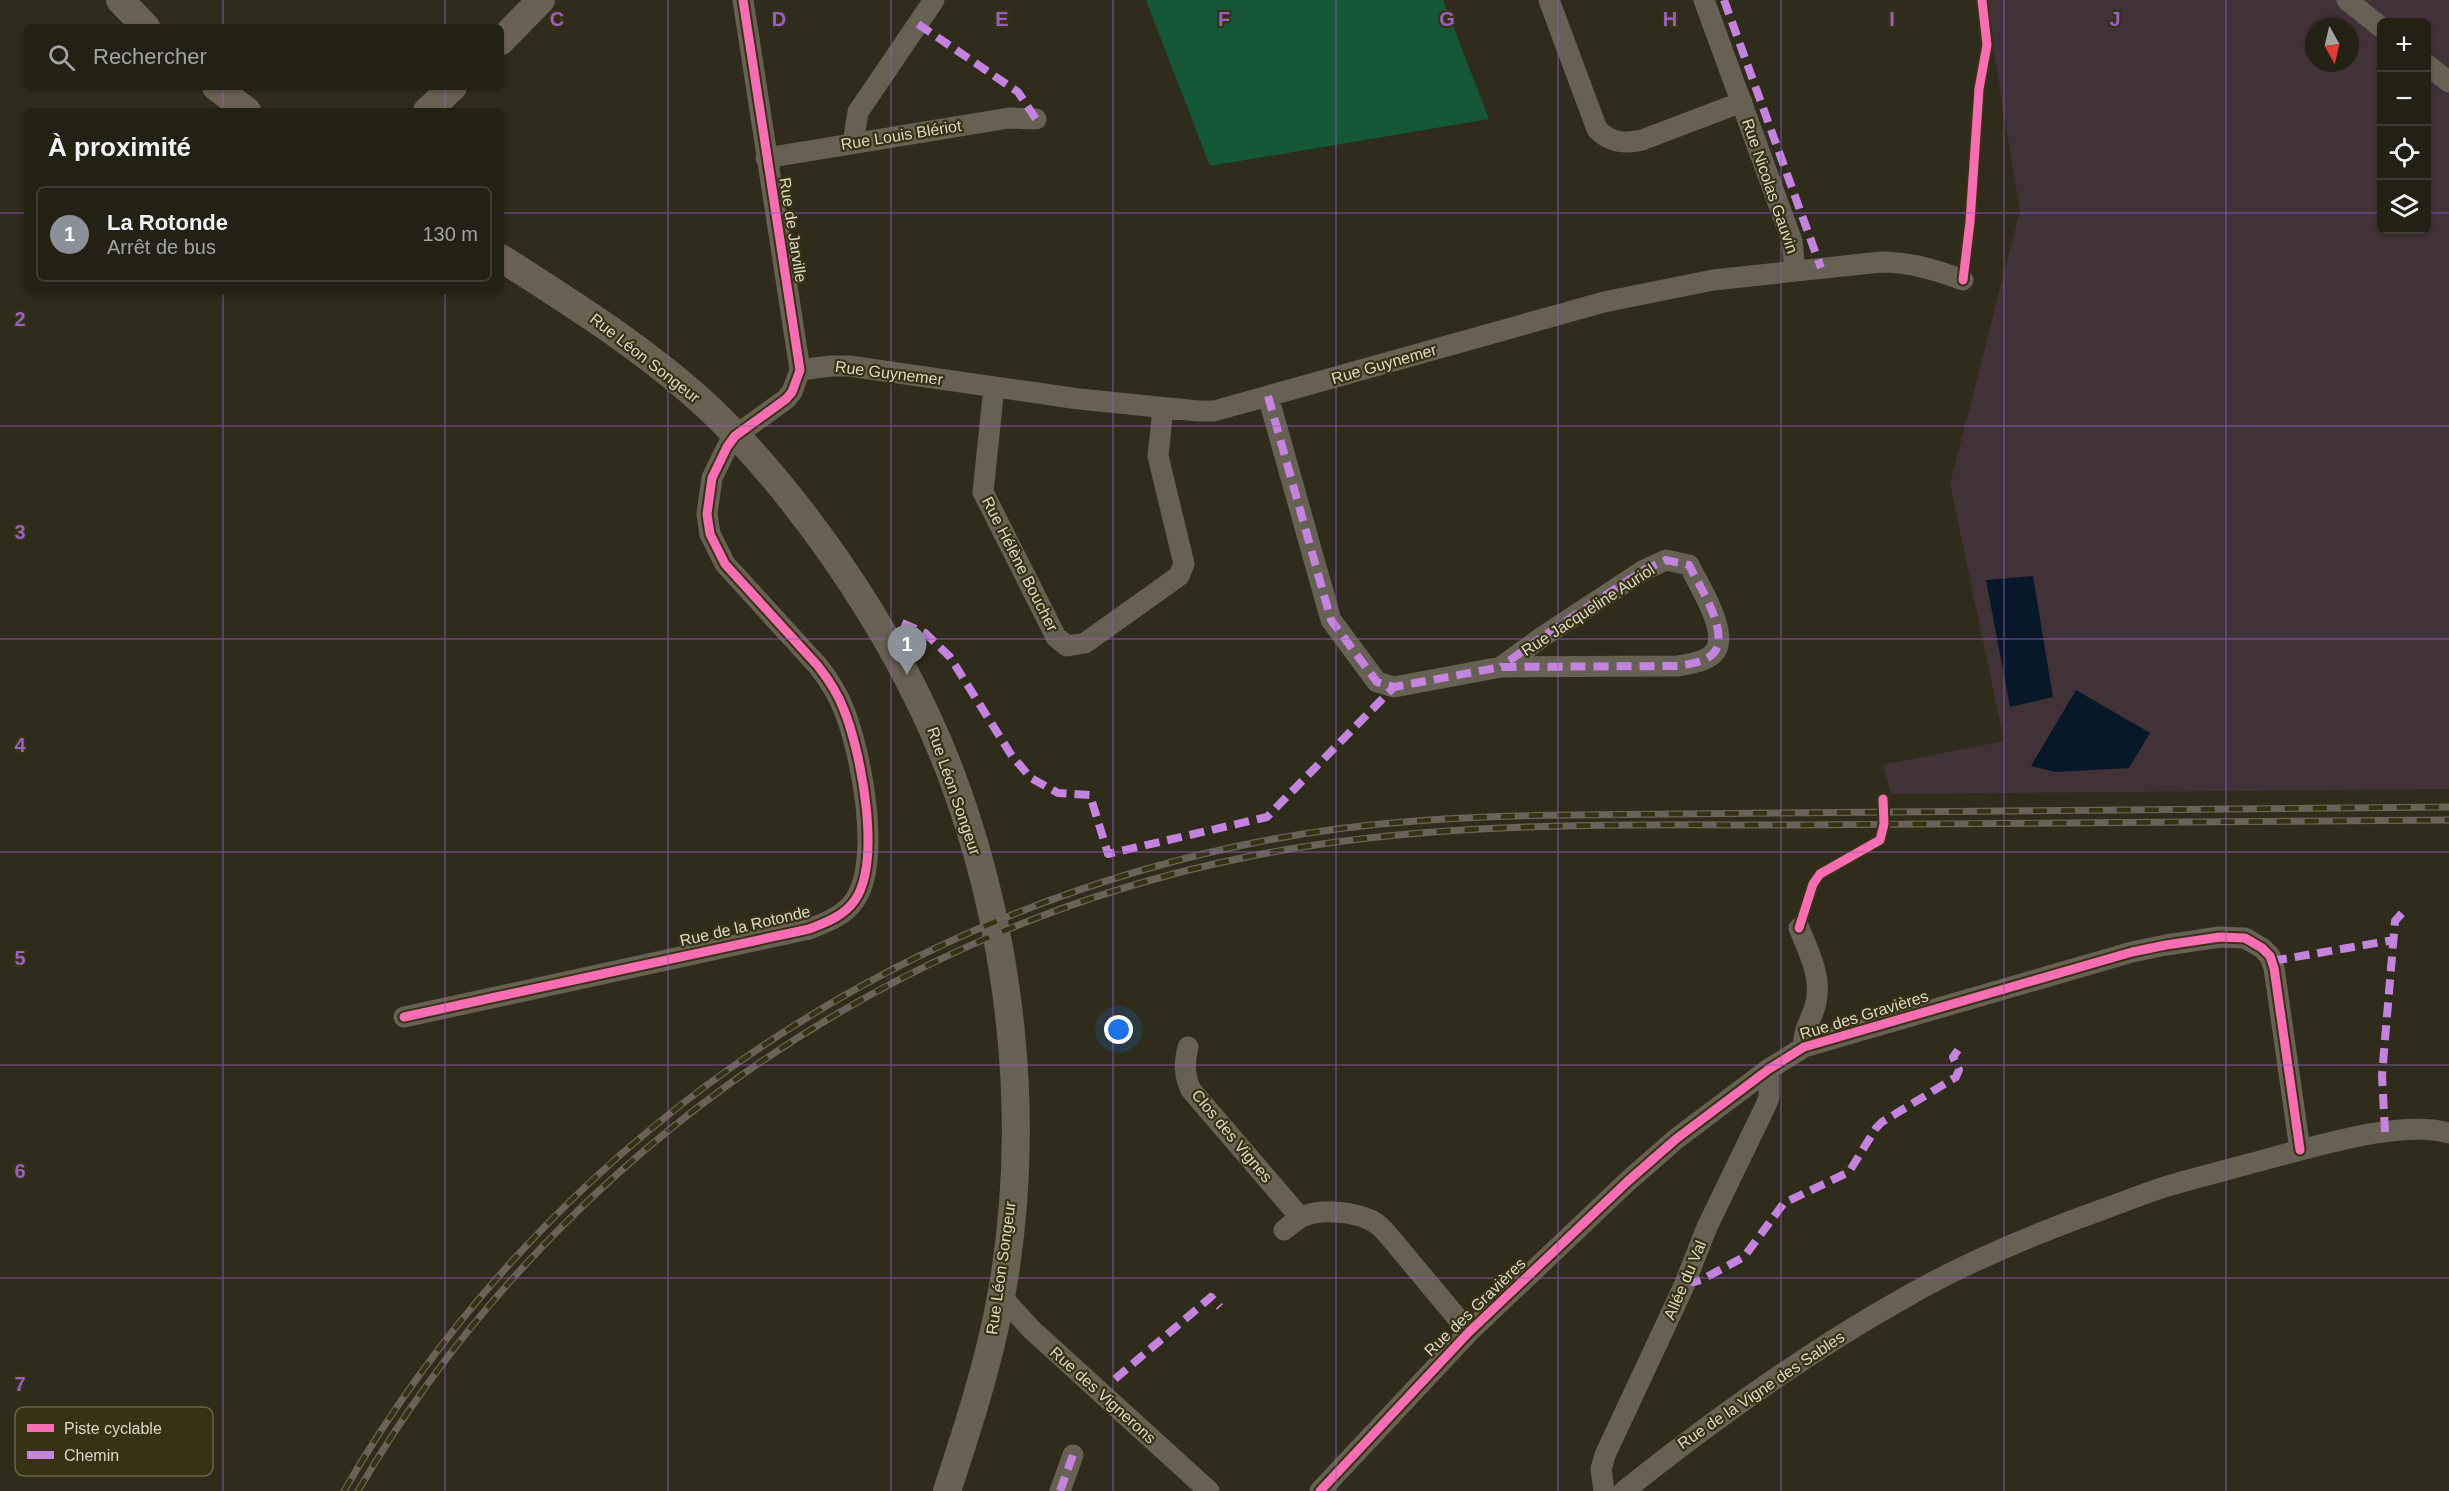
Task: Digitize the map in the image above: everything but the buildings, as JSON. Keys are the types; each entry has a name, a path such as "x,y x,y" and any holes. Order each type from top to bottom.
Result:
{"street":[{"path":"120,0 143,24"},
{"path":"511,25 541,0"},
{"name":"Rue de Jarville","path":"742,0 800,370"},
{"path":"853,143 858,112 934,0"},
{"name":"Rue Nicolas Gauvin","path":"1549,0 1597,129 1610,139 1630,143 1642,140 1742,102"},
{"name":"Rue Nicolas Gauvin","path":"1704,0 1792,241 1795,271"},
{"path":"2347,0 2377,24"},
{"path":"2431,67 2449,82"},
{"path":"220,90 243,108"},
{"path":"430,108 450,90"},
{"name":"Rue Louis Blériot","path":"766,158 1009,118 1036,119"},
{"name":"Rue Léon Songeur","path":"504,260 616,332 673,376 712,410 796,503 877,621 928,720 963,809 977,856 998,945 1014,1075 1014,1171 1001,1296 967,1431 947,1491"},
{"name":"Rue Guynemer","path":"800,370 849,366 1163,408 1214,411 1604,302 1713,280 1863,263 1897,262 1939,271 1963,280"},
{"path":"735,436 786,399 792,392 800,370"},
{"name":"Rue Hélène Boucher","path":"994,387 983,492 1056,637 1067,646 1085,643 1183,571 1184,564 1158,456 1163,408"},
{"name":"Rue Jacqueline Auriol","path":"1268,396 1331,620 1377,682 1394,687 1501,668 1678,666 1696,663 1711,657 1719,645 1720,635 1716,620 1689,565 1666,560 1635,576 1542,637 1501,668"},
{"name":"Rue de la Rotonde","path":"404,1017 809,928 831,921 856,899 866,866 867,818 858,759 843,708 830,682 818,666 725,564 710,534 707,514 712,478 735,436"},
{"path":"1799,928 1814,968 1817,995 1806,1029 1804,1047"},
{"name":"Rue des Gravières","path":"1320,1491 1469,1332 1628,1181 1676,1139 1769,1069 1804,1047 2132,952 2220,937 2245,938 2262,948 2270,956 2274,968 2300,1150"},
{"name":"Clos des Vignes","path":"1188,1047 1185,1078 1191,1090 1292,1224 1317,1212 1351,1214 1367,1218 1378,1225 1469,1332"},
{"name":"Allée du Val","path":"1604,1491 1601,1469 1605,1455 1683,1288 1707,1227 1766,1105 1770,1089 1769,1069"},
{"name":"Rue de la Vigne des Sables","path":"1623,1491 1670,1453 1804,1357 1906,1296 1989,1256 2063,1224 2169,1185 2300,1150 2402,1129 2434,1129 2449,1133"},
{"name":"Rue des Vignerons","path":"1001,1296 1031,1329 1209,1491"},
{"path":"1060,1491 1073,1455"}],"shaded area":[{"path":"1985,0 2449,0 2449,789 1891,794 1883,765 2004,741 1950,484 2020,211"}],"green space":[{"path":"1146,0 1443,0 1489,119 1210,166"}],"water":[{"path":"2033,576 2053,697 2010,707 1986,580"},
{"path":"2076,690 2150,733 2129,768 2055,772 2031,766"}],"railway":[{"path":"344,1491 425,1368 517,1255 621,1154 735,1065 857,988 988,925 1125,875 1268,840 1343,828 1456,818 2449,807"},
{"path":"358,1491 434,1376 521,1270 618,1173 725,1087 840,1012 962,949 1090,899 1223,862 1293,848 1364,838 1435,832 1651,825 2449,820"}],"marked path":[{"path":"1724,0 1821,268"},
{"path":"918,24 1018,92 1036,119"},
{"path":"1268,396 1331,620 1377,682 1394,687 1501,667 1678,666 1709,657 1716,649 1719,639 1717,626 1707,599 1689,565 1666,560 1644,570 1542,637 1501,667"},
{"path":"902,623 925,633 950,657 1012,756 1031,778 1058,793 1090,795 1108,854 1267,817 1394,687"},
{"path":"2385,1132 2382,1075 2395,921 2403,912"},
{"path":"2272,961 2394,940"},
{"path":"1686,1280 1694,1282 1701,1280 1744,1257 1784,1203 1849,1172 1882,1122 1956,1077 1959,1070 1953,1057 1958,1050"},
{"path":"1115,1379 1211,1297 1220,1307"},
{"path":"1060,1491 1073,1455"}],"cycle path":[{"path":"404,1017 809,929 829,921 851,906 863,882 867,859 866,806 857,752 842,704 818,666 725,564 710,534 707,514 712,478 727,447 735,436 786,399 792,392 800,370 743,0"},
{"path":"1963,280 1970,222 1979,89 1987,45 1982,0"},
{"path":"1799,928 1813,884 1820,874 1880,840 1884,824 1883,799"},
{"path":"1320,1491 1469,1332 1628,1181 1676,1139 1769,1069 1804,1047 2132,952 2220,937 2245,938 2262,948 2270,956 2274,968 2300,1150"}],"place":[{"name":"La Rotonde","path":"907,675"}]}
